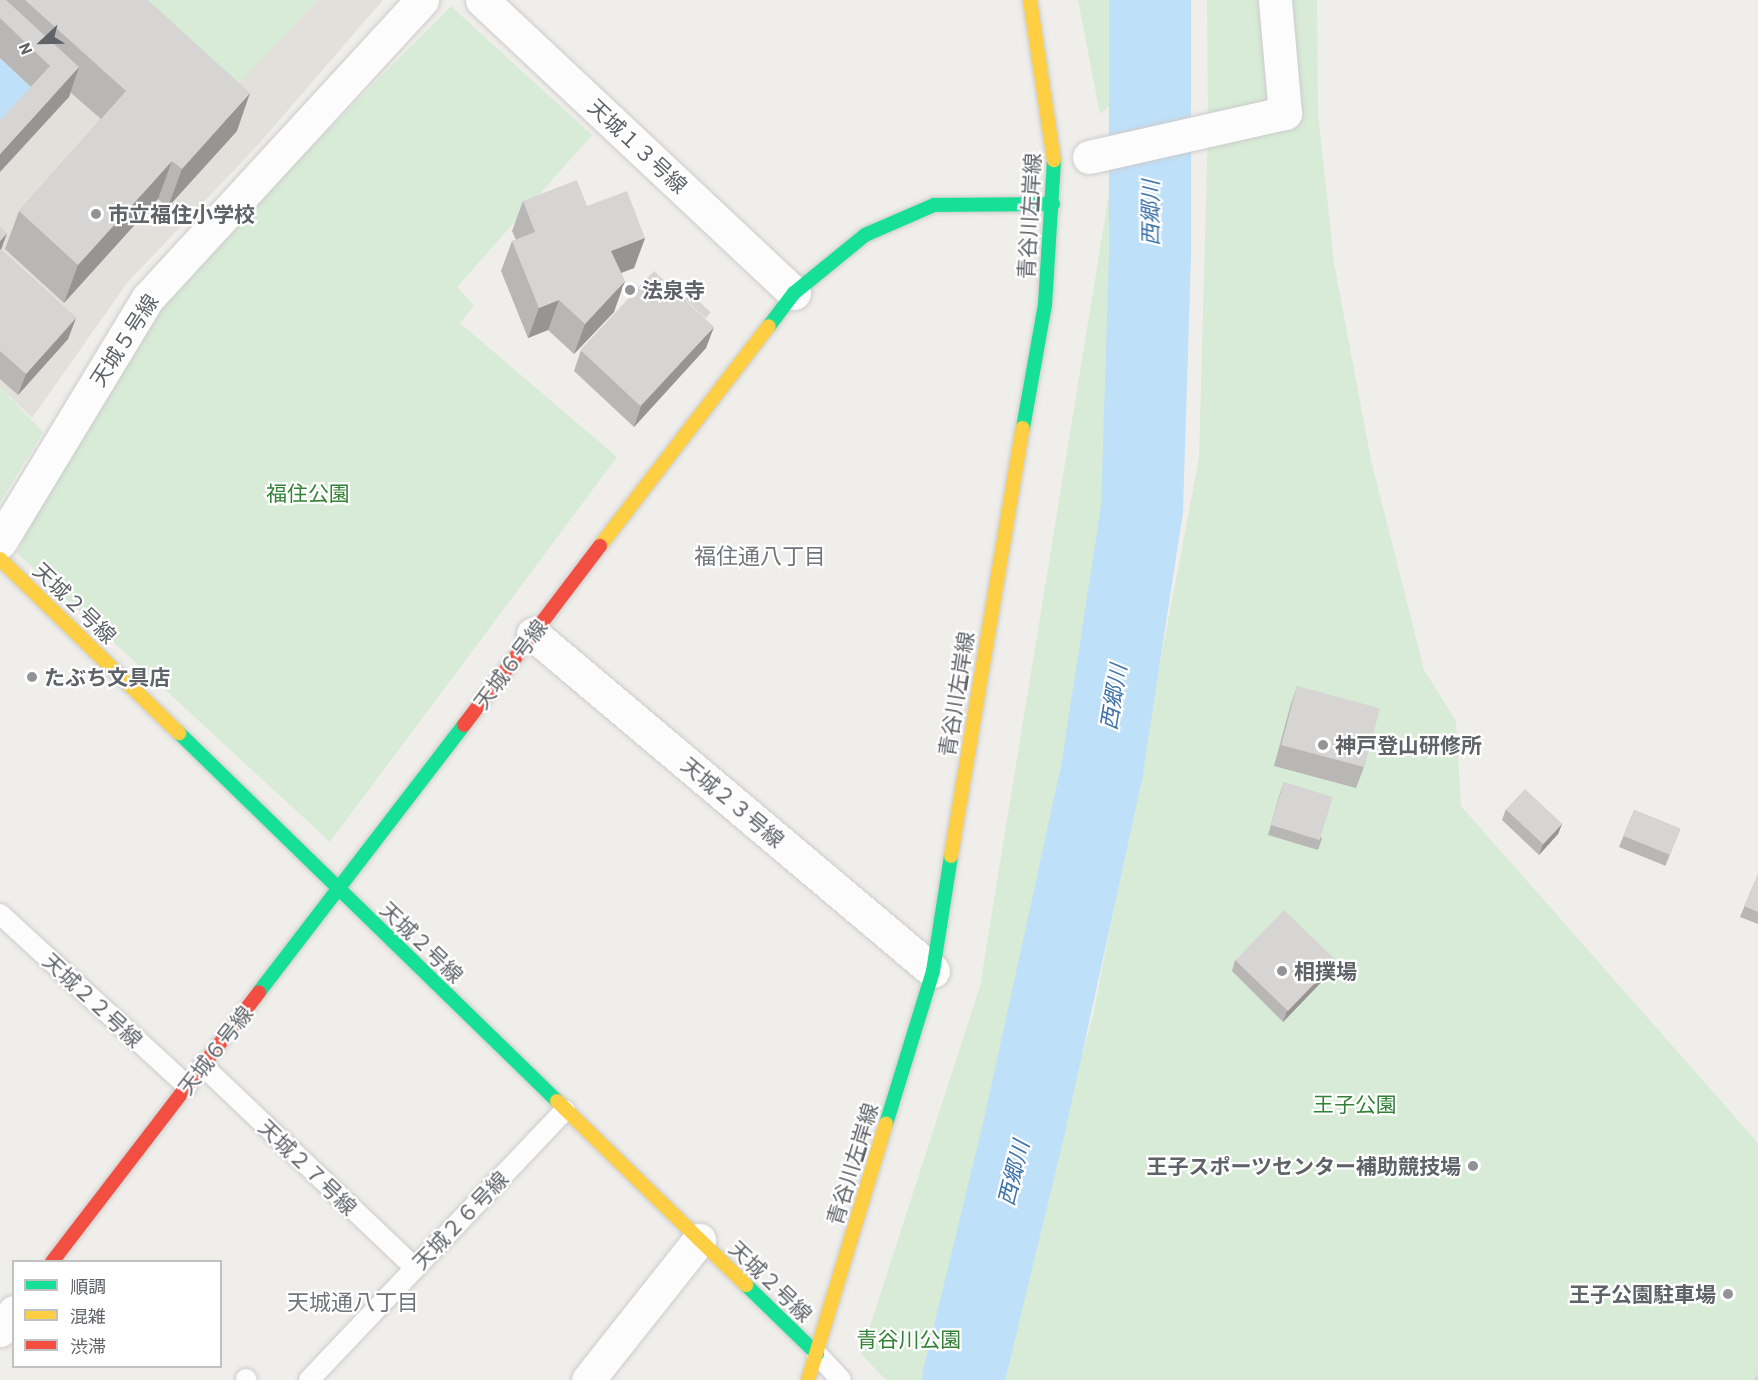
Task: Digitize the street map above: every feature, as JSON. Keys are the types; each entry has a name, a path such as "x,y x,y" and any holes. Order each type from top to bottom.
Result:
{"street":[{"name":"天城５号線","path":"0,542 148,298 422,0"},
{"name":"天城１３号線","path":"482,0 794,293"},
{"name":"青谷川左岸線","path":"808,1380 933,971 984,644 1045,304 1055,149 1030,0"},
{"path":"1100,154 1208,128 1285,113 1275,0"},
{"name":"天城６号線","path":"54,1260 339,891 794,293 865,235 934,205 1053,204"},
{"name":"天城２号線","path":"0,560 816,1354"},
{"name":"天城２３号線","path":"533,634 933,971"},
{"path":"588,1380 699,1240"},
{"path":"0,1330 12,1315"}],"lane":[{"name":"天城２２号線","path":"0,914 187,1086"},
{"name":"天城２７号線","path":"203,1066 414,1268"},
{"name":"天城２６号線","path":"309,1380 565,1110"},
{"path":"816,1354 841,1380"}],"shaded area":[{"name":"市立福住小学校","path":"0,0 383,0 257,146 127,283 32,418 0,387"}],"green space":[{"path":"123,0 318,0 229,94"},
{"path":"1078,0 1134,0 1138,82 1100,114"},
{"name":"王子公園","path":"1207,0 1317,0 1318,113 1334,263 1371,460 1424,670 1456,721 1461,806 1758,1143 1758,1380 999,1380 1021,1268 1093,1016 1199,458 1208,128"},
{"name":"福住公園","path":"451,6 592,135 457,287 474,305 460,323 617,457 330,842 17,553 31,520 168,291"},
{"name":"青谷川公園","path":"1112,175 1125,175 1120,549 1038,992 942,1380 886,1380 861,1354 980,986"},
{"path":"0,387 43,432 0,502"}],"water":[{"path":"0,58 40,96 0,139"}],"building":[{"path":"0,0 6,0 79,67 0,154 0,120 50,66 0,18"},
{"path":"25,0 148,0 250,93 182,169 172,161 78,265 19,211 126,91"},
{"path":"577,180 587,206 627,191 645,238 611,251 625,281 585,324 559,300 539,308 512,241 535,232 523,201"},
{"path":"0,226 7,233 0,241"},
{"path":"0,249 76,318 26,374 0,351"},
{"path":"654,271 714,327 640,406 580,350"},
{"path":"675,279 711,312 705,318 670,285"},
{"name":"神戸登山研修所","path":"1297,686 1380,708 1364,767 1281,745"},
{"path":"1284,782 1333,797 1320,840 1271,825"},
{"path":"1525,789 1562,824 1543,844 1506,809"},
{"path":"1634,810 1680,829 1670,855 1624,836"},
{"path":"1758,874 1758,912 1744,906"},
{"name":"相撲場","path":"1284,910 1337,961 1288,1011 1235,960"}],"waterway":[{"name":"西郷川","path":"963,1380 1026,1119 1102,770 1142,510 1150,258 1150,0"}],"traffic: fast":[{"path":"1023,428 1045,304 1054,160"},
{"path":"769,326 794,293 865,235 934,205 1053,204"},
{"path":"259,992 464,725"},
{"path":"179,733 557,1101"},
{"path":"886,1124 933,971 951,856"},
{"path":"746,1285 817,1354"}],"traffic: slow":[{"path":"1030,0 1054,160"},
{"path":"600,546 769,326"},
{"path":"951,856 1023,428"},
{"path":"0,559 179,733"},
{"path":"557,1101 746,1285"},
{"path":"808,1380 886,1124"}],"traffic: jam":[{"path":"464,725 600,546"},
{"path":"54,1260 259,992"}],"place":[{"name":"市立福住小学校","path":"96,214"},
{"name":"法泉寺","path":"630,290"},
{"name":"たぶち文具店","path":"32,677"},
{"name":"神戸登山研修所","path":"1323,745"},
{"name":"相撲場","path":"1282,971"},
{"name":"王子スポーツセンター補助競技場","path":"1473,1166"},
{"name":"王子公園駐車場","path":"1728,1294"}],"district":[{"name":"福住通八丁目","path":"760,556"},
{"name":"天城通八丁目","path":"353,1302"}]}
